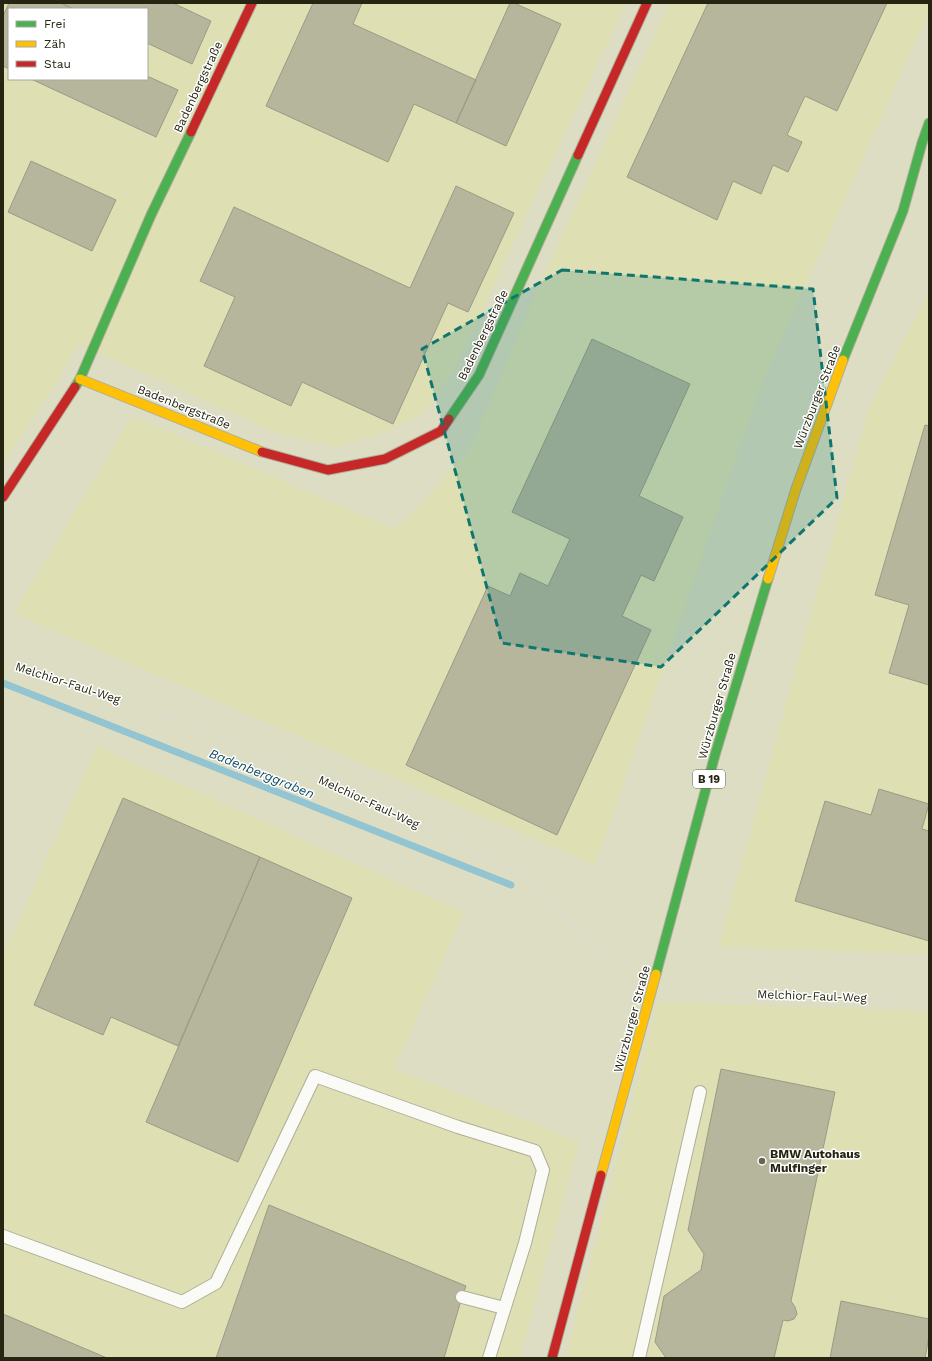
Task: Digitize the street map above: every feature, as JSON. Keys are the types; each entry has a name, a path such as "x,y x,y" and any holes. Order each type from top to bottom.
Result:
{"street":[{"name":"Badenbergstraße","path":"3,497 80,379 151,215 252,3"},
{"name":"Badenbergstraße","path":"80,379 261,452 328,470 385,459 442,431 479,375 647,3"},
{"name":"Würzburger Straße","path":"552,1358 715,755 752,628 796,489 833,384 903,211 929,123"},
{"name":"Würzburger Straße","path":"903,211 920,185"}],"lane":[{"path":"3,1236 182,1302 216,1283 315,1076 458,1127 535,1151 543,1170 525,1243 489,1358"},
{"path":"639,1358 700,1092"},
{"path":"462,1297 504,1308"}],"path":[{"name":"Melchior-Faul-Weg","path":"3,662 179,720 320,779 512,870 546,894 571,923 588,946 615,957"},
{"name":"Melchior-Faul-Weg","path":"695,992 775,993 929,1001"}],"highlighted area":[{"path":"562,270 813,289 837,498 661,667 502,643 422,349"}],"shaded area":[{"path":"3,3 626,3 454,370 423,414 385,432 338,447 276,433 78,343 65,368 3,464"},
{"path":"669,3 929,3 929,12 763,381 595,865 14,613 132,416 394,529 418,507 470,448 540,284"},
{"path":"929,291 929,954 718,947 868,411"},
{"path":"97,746 464,913 394,1069 579,1141 520,1358 3,1358 3,955"},
{"path":"658,1002 929,1011 929,1358 566,1358"}],"building":[{"path":"9,3 61,3 71,8 8,8 8,68 3,66 3,16"},
{"path":"61,3 173,3 211,21 192,64 148,43 148,8 71,8"},
{"path":"313,3 362,3 353,24 476,80 456,123 414,104 388,162 266,106"},
{"path":"510,3 514,3 561,24 506,146 456,123"},
{"path":"708,3 887,3 837,111 805,96 787,135 802,142 788,172 773,165 761,194 733,181 717,220 627,177"},
{"path":"148,76 178,90 156,137 33,80 148,80"},
{"path":"31,161 116,200 92,251 8,212"},
{"path":"456,186 514,213 468,312 448,303 393,424 302,382 291,406 204,366 235,297 200,281 234,207 410,288"},
{"path":"592,339 690,384 639,496 683,517 654,581 641,575 622,616 651,630 557,835 406,765 488,586 510,596 520,573 548,586 570,539 512,512"},
{"path":"925,425 929,426 929,685 889,673 909,605 875,595"},
{"path":"879,789 929,804 922,829 929,831 929,941 795,901 825,801 871,815"},
{"path":"123,798 260,857 178,1046 111,1017 103,1035 34,1005"},
{"path":"260,857 352,898 238,1162 146,1122"},
{"name":"BMW Autohaus Mulfinger","path":"721,1069 835,1092 791,1301 797,1314 794,1319 788,1321 783,1320 774,1358 666,1358 655,1342 664,1296 701,1270 704,1254 688,1230"},
{"path":"269,1205 466,1286 444,1358 216,1358"},
{"path":"841,1301 929,1319 929,1336 925,1358 830,1358"},
{"path":"3,1314 107,1358 3,1358"}],"waterway":[{"name":"Badenberggraben","path":"3,683 511,885"}],"traffic: fast":[{"path":"843,360 903,211 929,123"},
{"path":"75,387 80,379 151,215 191,132"},
{"path":"449,419 479,375 578,155"},
{"path":"656,974 715,755 768,579"}],"traffic: slow":[{"path":"768,579 796,489 843,360"},
{"path":"80,379 262,452"},
{"path":"601,1175 656,974"}],"traffic: jam":[{"path":"191,132 252,3"},
{"path":"578,155 647,3"},
{"path":"3,497 75,387"},
{"path":"262,452 328,470 385,459 441,431 449,419"},
{"path":"552,1358 601,1175"}],"place":[{"name":"BMW Autohaus Mulfinger","path":"762,1161"}]}
